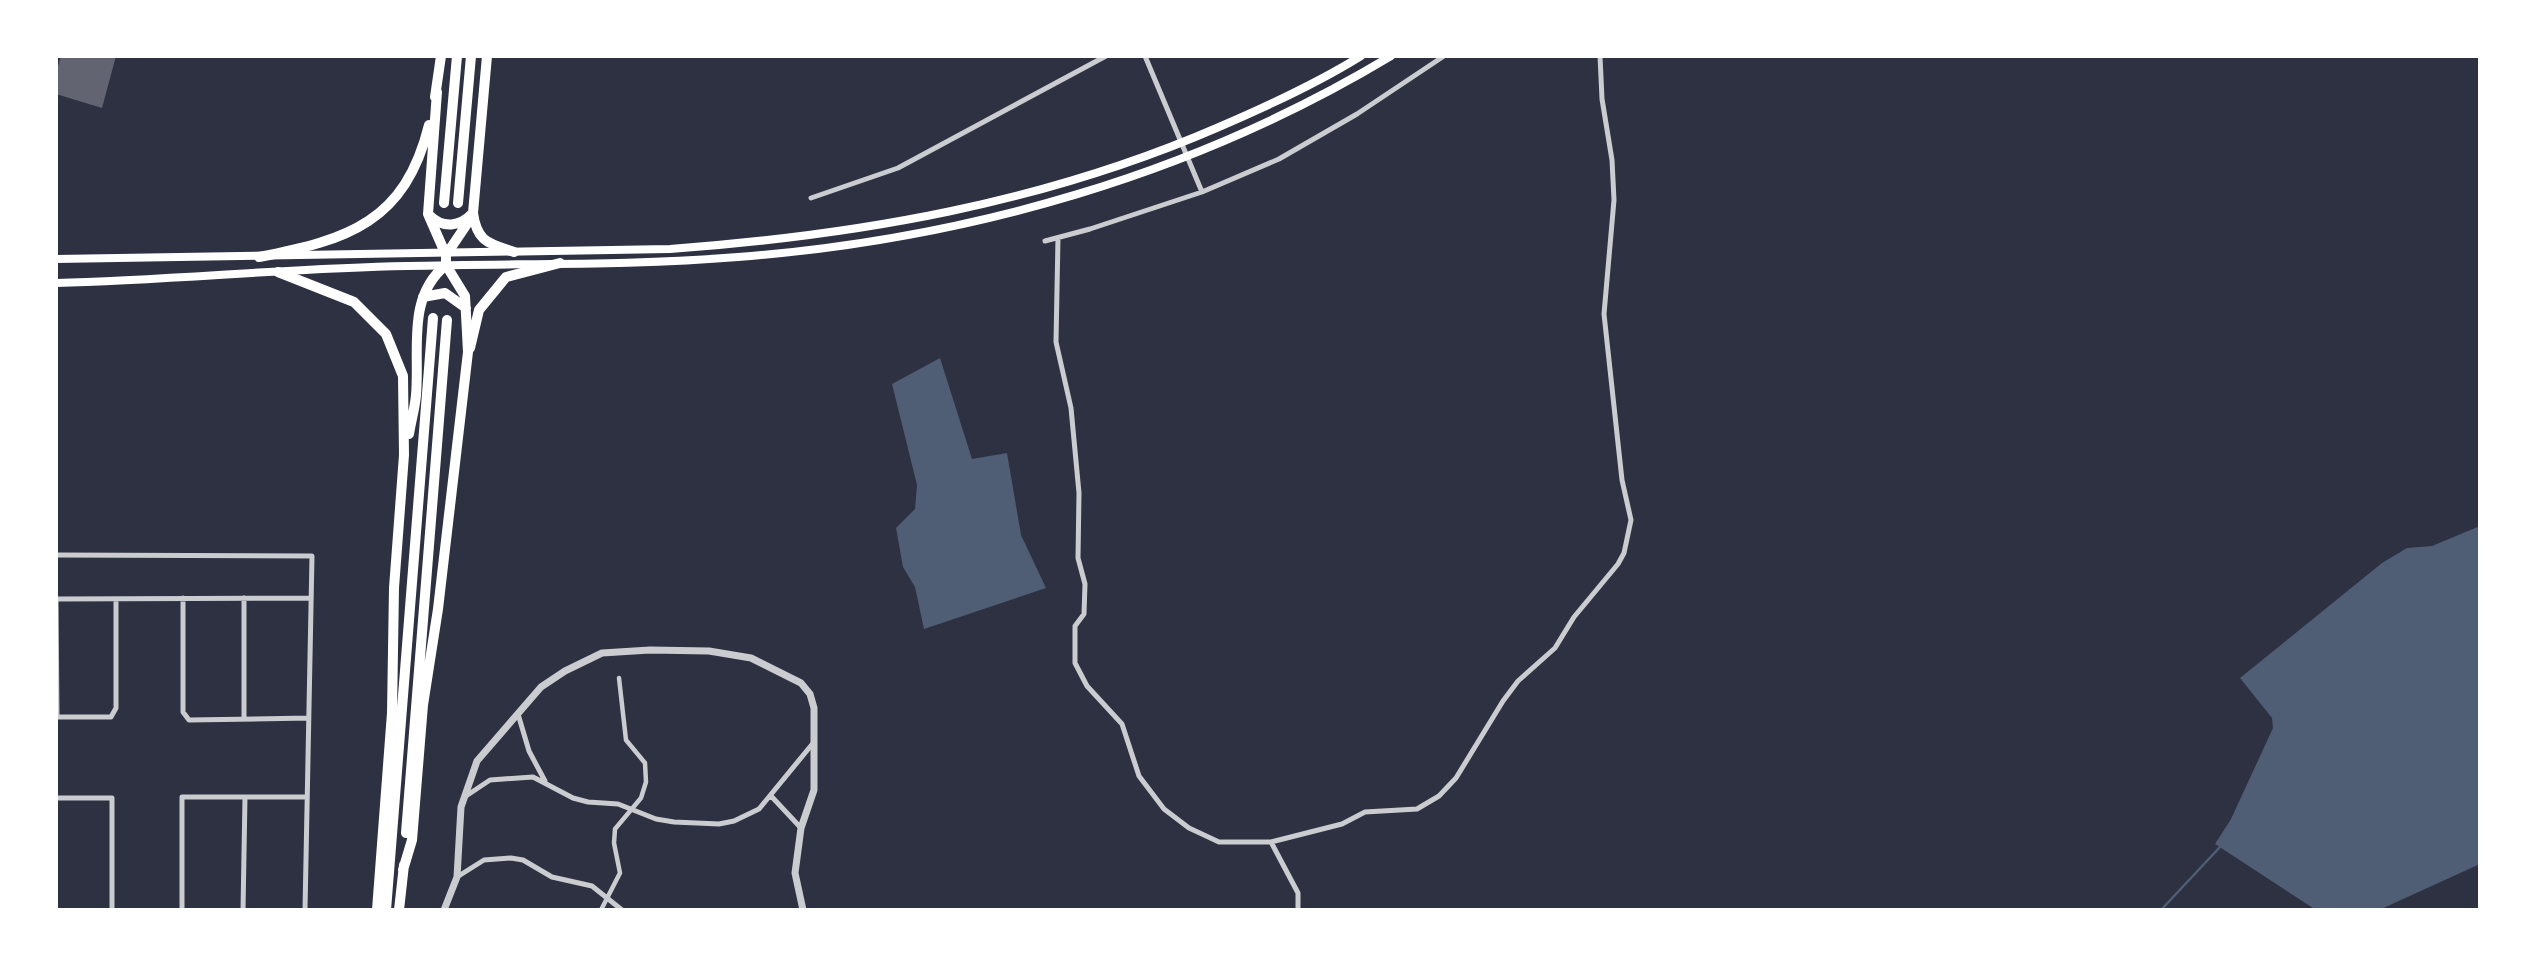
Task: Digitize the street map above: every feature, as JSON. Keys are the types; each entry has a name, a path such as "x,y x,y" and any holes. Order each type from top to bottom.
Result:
{"highway":[{"path":"403,870 412,841 423,705 438,608 468,352 467,309 460,285 446,260 428,214 441,56"},
{"path":"444,203 457,56"},
{"path":"458,203 471,56"},
{"path":"487,56 473,213 478,235 486,242 514,252"},
{"path":"259,257 321,245 356,229 391,203 417,166 437,92"},
{"path":"428,214 439,223 452,225 466,220 473,213"},
{"path":"404,455 416,397 418,320 423,297 473,213"},
{"path":"468,352 474,342 479,310 506,277 560,263"},
{"path":"278,272 354,302 386,334 403,376 404,455 394,588 393,713 377,910"},
{"path":"423,297 445,293 467,309"},
{"path":"386,910 433,318"},
{"path":"399,910 447,320"}],"main road":[{"path":"1344,67 1347,56"},
{"path":"56,282 278,272 446,260 514,252 713,246 892,225 1031,194 1169,148 1267,107 1361,56"},
{"path":"56,260 259,257 560,263 738,257 889,238 960,225 1079,195 1177,162 1335,89 1391,56"}],"street":[{"path":"811,198 898,168 1106,56"},
{"path":"1145,56 1202,192"},
{"path":"1045,241 1202,192 1279,159 1357,114 1444,56"},
{"path":"1058,238 1056,342 1071,408 1079,493 1078,558 1085,584 1084,614 1075,625 1075,663 1087,686 1122,724 1139,776 1164,809 1189,828 1219,842 1271,842 1342,824 1365,812 1417,809 1439,796 1456,778 1503,701 1518,681 1555,648 1574,617 1624,553 1632,520 1622,480 1604,314 1614,200 1612,160 1602,99 1600,56"},
{"path":"56,555 312,556 305,910"},
{"path":"183,598 183,712 189,720 309,718"},
{"path":"244,598 244,719"},
{"path":"116,599 116,708 111,717 57,717 56,599 311,598"},
{"path":"444,910 457,877 461,807 477,761 541,687 602,653 709,651 751,658 801,683 812,698 814,790 801,828 795,873 803,910"},
{"path":"601,910 620,873 614,843 615,829 643,792 646,769 641,756 626,740 618,678"},
{"path":"518,715 528,751 545,780"},
{"path":"464,798 475,787 499,778 521,776 545,780 573,799 633,808 656,819 719,824 748,815 772,797 814,742"},
{"path":"182,910 182,797 307,797"},
{"path":"243,910 245,797"},
{"path":"772,797 801,828"},
{"path":"56,798 112,798 112,910"},
{"path":"1271,842 1298,894 1298,910"},
{"path":"457,877 484,860 511,858 552,877 592,886 622,910"}],"water":[{"path":"940,358 972,459 1007,453 1021,535 1046,588 924,629 915,587 903,567 896,528 915,509 917,485 892,384"},
{"path":"2480,526 2480,864 2379,910 2316,910 2215,844 2231,819 2273,728 2272,718 2240,678 2382,563 2407,548 2432,546"}],"building":[{"path":"61,56 116,56 102,108 56,94 56,73"}],"waterway":[{"path":"2161,910 2220,847"}]}
